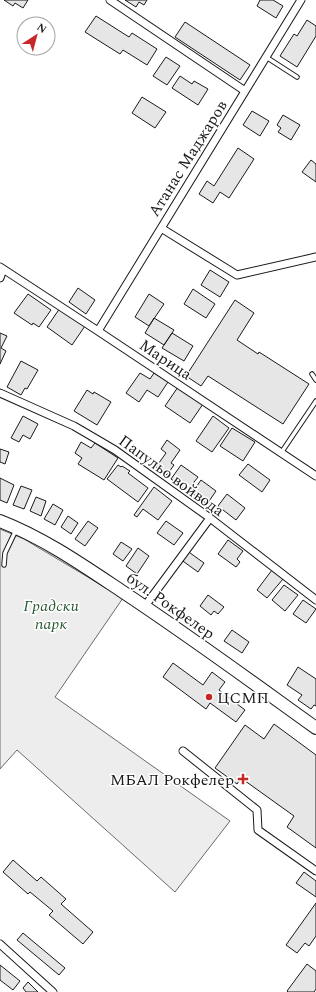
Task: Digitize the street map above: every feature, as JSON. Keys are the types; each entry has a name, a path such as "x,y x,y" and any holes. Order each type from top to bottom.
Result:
{"main road":[{"name":"бул. Рокфелер","path":"0,521 17,527 82,564 145,606 316,728"}],"street":[{"path":"110,0 245,91"},
{"name":"Атанас Маджаров","path":"98,331 301,0"},
{"path":"160,228 237,275 316,257"},
{"path":"0,278 2,268"},
{"name":"Марица","path":"2,268 316,476"},
{"name":"Папульо войвода","path":"0,393 74,426 115,450 210,518 316,600"},
{"path":"145,606 210,518"},
{"path":"183,751 257,810 258,830 316,872"},
{"path":"1,946 53,992"}],"lane":[{"path":"266,57 297,76"},
{"path":"312,374 316,380"},
{"path":"281,453 316,401"},
{"path":"4,565 5,553 17,527"}],"shaded area":[{"name":"Градски парк","path":"0,529 24,539 123,598 55,697 230,821 175,892 17,750 0,769"}],"building":[{"path":"4,0 28,0 23,8 15,3 13,6"},
{"path":"125,0 147,0 144,5 139,2 136,7"},
{"path":"260,0 273,0 283,6 276,18 257,6"},
{"path":"96,16 129,37 132,33 157,49 147,65 123,50 120,54 85,32"},
{"path":"307,20 316,26 316,36 297,67 280,56 294,34 297,36"},
{"path":"185,22 250,65 240,80 175,37"},
{"path":"166,57 180,66 167,85 153,76"},
{"path":"180,76 192,84 194,81 208,89 198,105 172,88"},
{"path":"142,97 166,112 155,128 132,113"},
{"path":"252,111 269,121 260,136 243,125"},
{"path":"283,115 300,125 291,140 278,132 281,128 277,125"},
{"path":"238,148 254,159 229,198 220,192 213,203 199,194 207,181 214,186"},
{"path":"311,160 316,164 316,182 302,172"},
{"path":"210,270 229,282 220,297 201,285"},
{"path":"78,288 95,300 86,314 69,302"},
{"path":"193,289 215,304 206,318 184,304"},
{"path":"28,294 51,310 39,327 33,323 32,325 14,313"},
{"path":"149,294 164,304 149,326 135,317"},
{"path":"235,300 254,313 237,340 258,354 259,352 309,384 283,424 208,376 201,386 186,376"},
{"path":"60,308 85,326 72,345 47,327"},
{"path":"154,318 174,330 164,345 145,333"},
{"path":"0,333 7,336 1,348 6,351 0,364"},
{"path":"172,333 193,346 184,361 162,348"},
{"path":"21,361 38,370 27,389 25,388 21,395 7,387"},
{"path":"140,373 150,379 154,373 168,382 158,397 147,390 139,402 126,393"},
{"path":"178,387 203,404 190,423 165,406"},
{"path":"87,390 93,394 94,392 111,402 97,425 74,411"},
{"path":"23,416 38,424 30,439 23,435 19,442 11,438"},
{"path":"213,416 229,428 212,452 196,441"},
{"path":"232,428 255,442 243,461 220,446"},
{"path":"167,440 180,450 171,463 174,465 167,475 156,467 166,453 161,449"},
{"path":"81,442 91,448 95,443 118,458 104,480 78,464 82,458 75,453"},
{"path":"0,449 9,452 5,464 0,462"},
{"path":"248,464 270,480 262,492 239,475"},
{"path":"118,465 130,471 128,473 148,488 138,502 107,479"},
{"path":"181,465 198,477 187,491 171,479"},
{"path":"0,478 14,485 7,503 0,500"},
{"path":"201,480 216,491 207,504 192,493"},
{"path":"21,486 32,490 24,509 13,505"},
{"path":"154,487 172,501 158,520 143,509 137,517 134,515"},
{"path":"227,494 245,508 236,520 218,506"},
{"path":"36,497 46,501 41,516 30,511"},
{"path":"53,504 63,510 55,525 44,519"},
{"path":"68,516 78,523 71,534 61,527"},
{"path":"88,521 98,528 85,546 75,539"},
{"path":"166,521 183,533 174,545 157,533"},
{"path":"228,540 243,551 237,559 240,562 236,567 218,554"},
{"path":"121,542 132,549 123,561 113,554"},
{"path":"138,548 149,556 137,574 126,566"},
{"path":"186,550 204,563 198,572 180,559"},
{"path":"272,570 283,579 267,598 257,590"},
{"path":"284,585 298,595 285,611 272,600"},
{"path":"208,595 224,607 218,614 214,611 211,615 200,606"},
{"path":"303,600 316,609 306,623 293,614"},
{"path":"232,630 249,642 242,653 224,641"},
{"name":"ЦСМП","path":"173,663 203,685 212,672 225,682 219,690 245,710 236,722 210,703 206,709 163,677"},
{"path":"298,667 316,679 316,706 314,705 311,709 298,700 302,695 287,685"},
{"path":"274,724 316,755 316,848 287,827 294,816 241,778 237,784 215,768 245,725 264,739"},
{"path":"13,860 37,881 41,877 66,899 61,904 93,932 83,944 49,915 53,911 30,892 28,894 3,872"},
{"path":"304,872 316,881 316,897 296,883"},
{"path":"316,903 316,936 309,946 305,943 297,953 286,945"},
{"path":"23,933 65,968 59,975 17,940"},
{"path":"307,964 316,971 316,989 314,992 288,992 287,991"},
{"path":"0,965 20,981 13,990 0,980"},
{"path":"28,982 38,992 26,992 23,988"}],"place":[{"name":"ЦСМП","path":"209,697"},
{"name":"МБАЛ Рокфелер","path":"243,779"}]}
